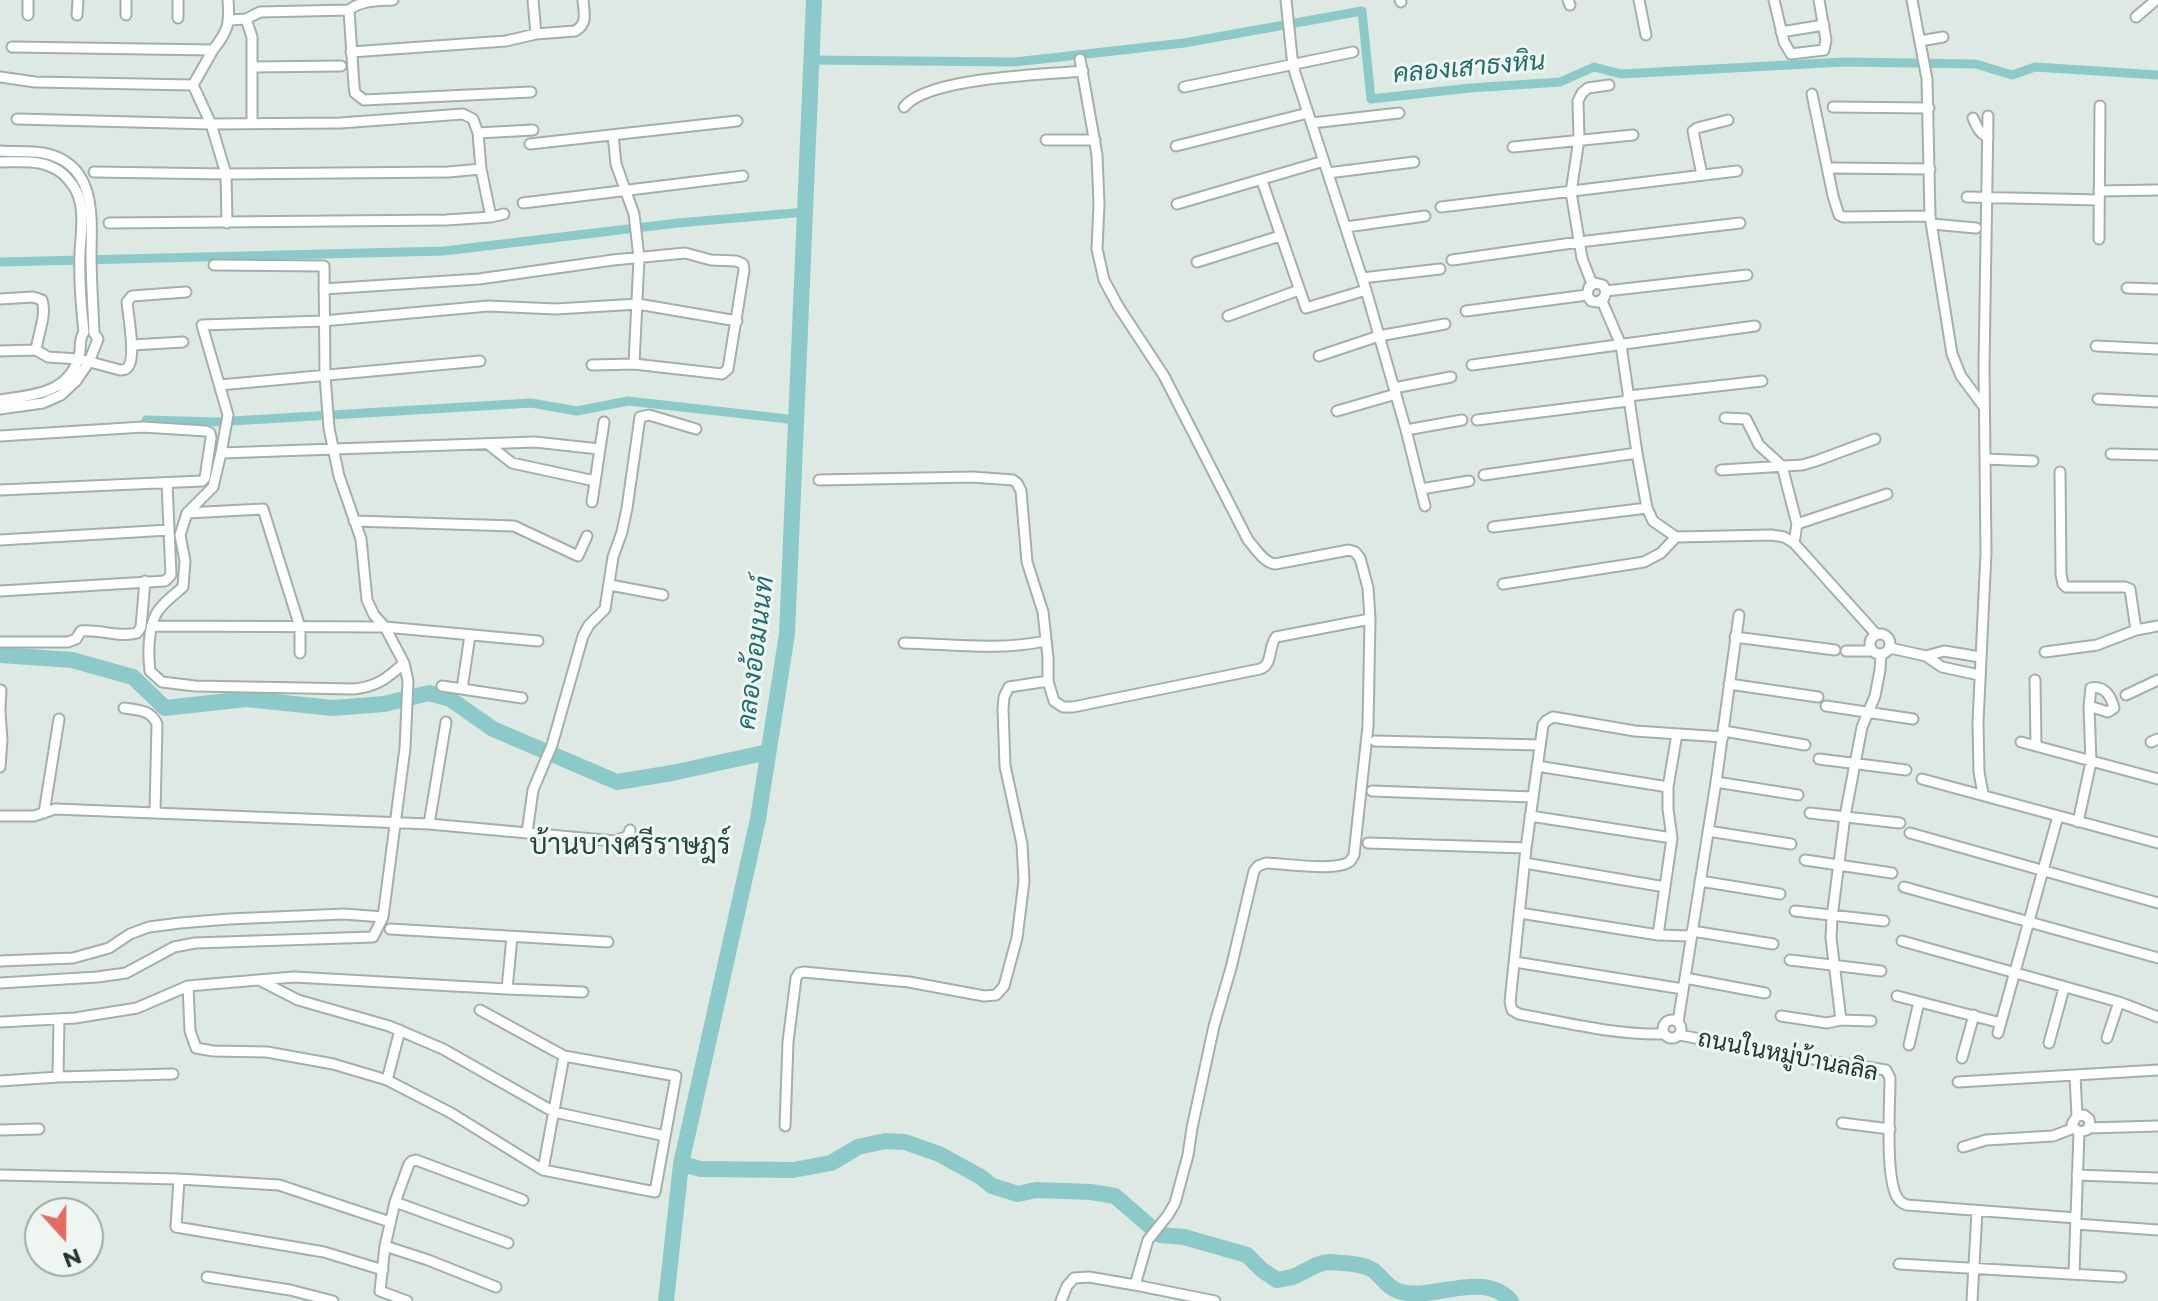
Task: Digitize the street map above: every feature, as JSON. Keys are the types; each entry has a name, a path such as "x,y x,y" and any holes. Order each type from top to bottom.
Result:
{"street":[{"path":"28,0 28,15"},
{"path":"77,15 78,0"},
{"path":"126,0 126,15"},
{"path":"178,0 178,18"},
{"path":"193,85 230,20 228,0"},
{"path":"230,20 246,19 260,12 349,10 362,2 393,0"},
{"path":"533,0 536,34"},
{"path":"351,52 506,41 536,34 575,31 584,20 583,0"},
{"path":"1639,0 1646,35"},
{"path":"1774,0 1786,49 1791,54 1824,50 1826,40 1819,0"},
{"path":"1912,0 1927,79 1931,220 1952,354 1961,376 1984,407"},
{"path":"2136,17 2156,0"},
{"path":"1287,6 1293,63 1366,290 1425,506"},
{"path":"349,10 355,93 364,100 531,92"},
{"path":"246,19 252,37 252,123"},
{"path":"1781,32 1824,25"},
{"path":"1920,41 1943,37"},
{"path":"12,47 213,50"},
{"path":"1184,87 1353,52"},
{"path":"1080,59 1095,140 1099,204 1097,249 1104,280 1164,376 1248,540 1270,564 1334,551 1355,552 1360,558 1368,588 1370,619 1368,726 1354,855 1346,864 1266,863 1254,871 1214,1026 1175,1203 1148,1240 1135,1285"},
{"path":"253,67 341,66"},
{"path":"904,107 921,94 959,83 1083,71"},
{"path":"0,77 64,83 193,85"},
{"path":"193,85 211,124 226,174 227,223"},
{"path":"1592,284 1582,258 1571,192 1579,139 1578,101 1588,88 1609,85"},
{"path":"1812,94 1839,215 1931,220 1976,228"},
{"path":"2099,239 2100,106"},
{"path":"1833,107 1929,108"},
{"path":"1176,146 1310,118 1399,113"},
{"path":"17,119 211,124 340,123 469,115 478,133 481,169 491,217"},
{"path":"1983,794 1979,772 1979,675 1986,553 1984,407 1988,116"},
{"path":"1973,118 1978,131 1988,137"},
{"path":"1702,175 1693,131 1728,120"},
{"path":"530,144 737,121"},
{"path":"478,133 533,130"},
{"path":"613,135 614,155 634,214 639,258 634,364"},
{"path":"1513,147 1633,135"},
{"path":"1046,140 1095,140"},
{"path":"3,157 50,166 62,173 75,188 87,219 91,252 89,332"},
{"path":"1177,204 1324,161"},
{"path":"1328,173 1414,162"},
{"path":"1833,168 1930,169"},
{"path":"94,172 226,174 481,169"},
{"path":"1441,207 1737,171"},
{"path":"523,203 743,176"},
{"path":"1262,181 1306,308 1366,290"},
{"path":"1967,197 2099,195 2157,190"},
{"path":"109,223 446,220 504,214"},
{"path":"1346,227 1425,216"},
{"path":"0,400 41,394 56,388 98,342 89,332 80,270 80,252 87,219"},
{"path":"1452,260 1740,223"},
{"path":"1197,262 1280,236"},
{"path":"324,289 479,279 685,253 743,264 728,369 722,374 634,364 592,365"},
{"path":"0,983 126,973 174,947 195,943 373,937 383,917 405,748 408,681 404,663 367,600 361,539 339,476 329,428 323,321 324,266 214,265"},
{"path":"1362,278 1440,269"},
{"path":"1747,275 1604,296 1591,301 1587,291 1592,284 1599,283 1605,287 1604,296 1621,345 1647,508 1653,521 1676,537 1784,537 1794,543 1876,634"},
{"path":"2127,288 2158,289"},
{"path":"1228,316 1299,290"},
{"path":"0,351 36,350 48,357 84,360 120,370 127,369 132,345 129,298 186,292"},
{"path":"1466,311 1587,295"},
{"path":"0,299 33,297 42,300 44,313 36,350"},
{"path":"404,663 371,687 354,689 195,686 162,682 150,671 148,652 154,616 183,587 185,561 180,535 187,513 213,487 228,415 202,325 323,321 488,306 556,309 638,304 737,321"},
{"path":"1319,356 1379,336 1445,324"},
{"path":"1472,365 1755,326"},
{"path":"0,409 43,403 61,395 76,381 84,360 80,338 89,332"},
{"path":"132,345 183,342"},
{"path":"81,345 86,349 93,348"},
{"path":"2096,346 2158,349"},
{"path":"220,385 480,361"},
{"path":"1337,411 1395,391 1451,377"},
{"path":"1477,420 1762,381"},
{"path":"2098,399 2158,402"},
{"path":"527,833 533,790 552,745 583,636 605,609 613,557 627,508 640,417 649,415 696,429"},
{"path":"1725,418 1746,419 1759,445 1782,466 1797,524 1794,543"},
{"path":"1406,430 1462,420"},
{"path":"592,502 604,422"},
{"path":"0,436 143,427 206,431 211,438 205,478 197,482 0,490"},
{"path":"1721,470 1816,461 1875,439"},
{"path":"221,453 535,442 599,449"},
{"path":"488,444 512,463 595,481"},
{"path":"1484,475 1637,453"},
{"path":"2111,454 2158,455"},
{"path":"1985,459 2033,461"},
{"path":"2060,472 2063,584 2066,587 2130,589 2136,630"},
{"path":"819,480 972,477 1013,480 1021,491 1027,562 1043,612 1048,681 1054,701 1063,707 1265,668 1276,637 1370,619"},
{"path":"1421,489 1469,481"},
{"path":"0,591 169,579 167,483"},
{"path":"1797,524 1887,494"},
{"path":"1493,527 1647,508"},
{"path":"187,513 263,509 300,627 300,653"},
{"path":"354,521 514,526 578,556 587,536"},
{"path":"0,540 169,530"},
{"path":"1503,584 1644,562 1661,553 1676,537"},
{"path":"0,642 68,642 76,639 81,631 89,630 129,635 137,633 141,627 145,581"},
{"path":"610,585 663,595"},
{"name":"ถนนในหมู่บ้านลลิล","path":"1678,1022 1739,615"},
{"path":"152,626 385,627 538,641"},
{"path":"2045,652 2097,645 2136,630 2158,626"},
{"path":"1876,634 1888,636 1890,648"},
{"path":"1841,1020 1831,938 1832,917 1845,816 1862,727 1869,713 1880,670 1877,653 1870,644 1876,634"},
{"path":"462,689 470,635"},
{"path":"1735,637 1835,650"},
{"path":"904,643 987,646 1045,641"},
{"path":"1890,648 1926,656 1942,667 1979,675"},
{"path":"1846,651 1885,653 1890,648"},
{"path":"1926,656 1944,651 1980,657"},
{"path":"2035,680 2036,745"},
{"path":"2126,695 2158,680"},
{"path":"785,1126 788,1042 799,973 885,979 984,996 996,995 1004,986 1015,947 1024,881 1022,844 1005,766 1004,697 1009,687 1048,681"},
{"path":"1729,684 1818,697"},
{"path":"442,686 522,698"},
{"path":"0,767 1,690"},
{"path":"1826,706 1913,719"},
{"path":"2078,822 2091,762 2089,706"},
{"path":"124,708 147,712 157,724 155,812"},
{"path":"1664,1034 1665,1024 1671,1020 1678,1022 1682,1028 1680,1035 1674,1038 1664,1034 1623,1032 1519,1014 1512,1010 1510,1002 1526,848 1543,725 1553,717 1635,731 1723,734 1805,745"},
{"path":"44,813 59,719"},
{"path":"429,824 446,722"},
{"path":"1658,935 1672,838 1668,787 1677,734"},
{"path":"1375,741 1540,745"},
{"path":"2021,742 2158,779"},
{"path":"1819,759 1906,770"},
{"path":"1537,766 1668,787"},
{"path":"1922,779 2158,843"},
{"path":"1716,782 1798,795"},
{"path":"1372,791 1532,797"},
{"path":"0,816 28,816 55,809 155,812 429,824 615,841 628,836 630,830"},
{"path":"1810,813 1900,823"},
{"path":"1530,816 1672,838"},
{"path":"1897,996 1974,1015 2000,1028 2058,816"},
{"path":"1708,831 1791,844"},
{"path":"1910,833 2158,903"},
{"path":"1368,843 1526,848"},
{"path":"1805,860 1892,873"},
{"path":"1525,863 1665,887"},
{"path":"1700,881 1780,894"},
{"path":"1904,887 2158,958"},
{"path":"1795,911 1884,921"},
{"path":"1520,913 1658,935 1692,934 1773,944"},
{"path":"0,961 73,958 109,948 139,930 180,923 344,914 383,917"},
{"path":"390,929 608,942"},
{"path":"507,989 512,937"},
{"path":"1902,941 2119,1002 2158,1017"},
{"path":"1790,960 1881,971"},
{"path":"1515,962 1765,993"},
{"path":"0,1022 59,1019 137,1008 188,986 294,977 583,992"},
{"path":"258,980 298,1000 400,1030 443,1049 554,1112 665,1136"},
{"path":"188,986 190,1031 196,1048 267,1052 333,1064 387,1080 451,1113 543,1170 655,1192 676,1076 564,1056 480,1010"},
{"path":"2049,1043 2064,988"},
{"path":"1909,1045 1919,1002"},
{"path":"2107,1038 2119,1002"},
{"path":"1962,1058 1974,1015"},
{"path":"1781,1016 1827,1023 1871,1021"},
{"path":"58,1077 59,1019"},
{"path":"387,1080 400,1030"},
{"name":"ถนนในหมู่บ้านลลิล","path":"1680,1035 1886,1070 1890,1078 1890,1166 1896,1195 1902,1202 1919,1207 2158,1230"},
{"path":"543,1170 564,1056"},
{"path":"1958,1082 2158,1070"},
{"path":"0,1081 173,1074"},
{"path":"2074,1273 2077,1175 2075,1076"},
{"path":"1963,1147 1986,1140 2053,1136 2076,1130 2085,1132 2090,1122 2087,1116 2077,1116"},
{"path":"1842,1123 1890,1129"},
{"path":"2089,1128 2158,1126"},
{"path":"0,1130 39,1129"},
{"path":"407,1301 379,1296 390,1222 412,1161 523,1200"},
{"path":"0,1175 179,1179 279,1185 390,1222"},
{"path":"2077,1175 2158,1178"},
{"path":"179,1179 176,1227 324,1252 383,1270"},
{"path":"395,1202 508,1243"},
{"path":"1972,1301 1977,1211"},
{"path":"385,1246 496,1287"},
{"path":"1899,1264 2121,1277"},
{"path":"207,1277 290,1290 333,1301"},
{"path":"1061,1301 1074,1278 1089,1277 1214,1301"}],"waterway":[{"name":"คลองอ้อมนนท์","path":"666,1301 681,1164 758,819 787,634 814,0"},
{"name":"คลองเสาธงหิน","path":"812,60 1015,62 1184,43 1362,11 1371,99 1560,82 1594,67 1621,74 1844,62 1976,64 2012,75 2035,67 2158,75"},
{"path":"0,262 444,251 678,223 806,212"},
{"path":"146,420 215,422 531,403 577,411 628,401 797,420"},
{"path":"0,655 72,660 133,677 165,708 246,699 333,708 384,704 429,693 450,699 493,729 617,782 768,752"},
{"path":"681,1164 701,1169 793,1170 831,1163 858,1147 885,1141 905,1142 939,1154 992,1186 1018,1194 1036,1190 1115,1196 1160,1235 1184,1237 1247,1255 1277,1280 1295,1276 1321,1263 1346,1263 1373,1270 1397,1291 1416,1293 1487,1288 1500,1292 1511,1301"}],"district":[{"name":"บ้านบางศรีราษฎร์","path":"630,846"}]}
